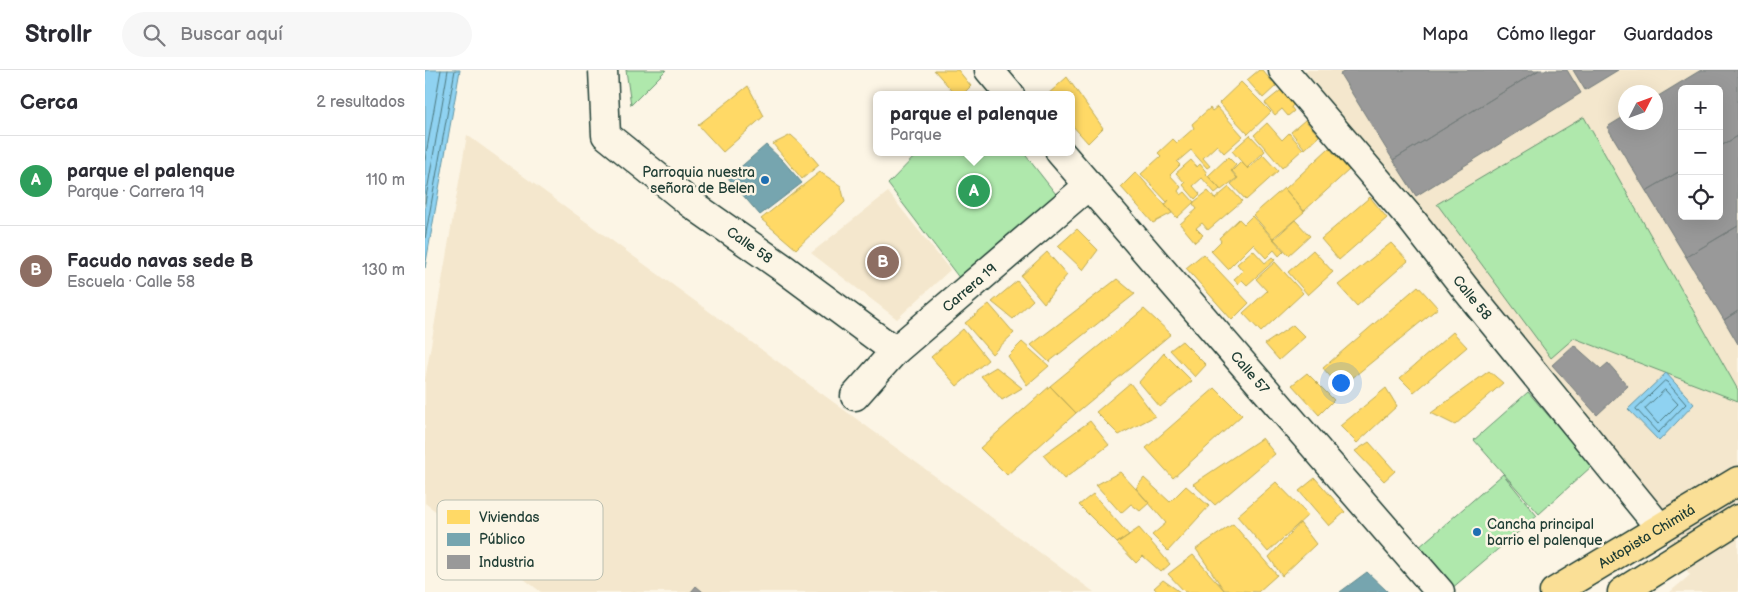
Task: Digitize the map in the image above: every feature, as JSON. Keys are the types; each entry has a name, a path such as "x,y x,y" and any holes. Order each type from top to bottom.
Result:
{"highway":[{"name":"Autopista Chimitá","path":"1554,592 1738,480"},
{"path":"1623,592 1738,519"}],"street":[{"name":"Calle 58","path":"603,70 606,135 690,203 783,268 895,351"},
{"path":"989,70 1007,91"},
{"name":"Calle 58","path":"1283,70 1411,219 1660,528"},
{"name":"Calle 57","path":"1064,156 1440,592"},
{"name":"Carrera 19","path":"855,396 895,351 1089,185"}],"shaded area":[{"path":"1304,70 1738,70 1738,592 1670,592 1690,575 1640,504"},
{"path":"467,135 1094,592 541,592 525,580 603,580 603,500 437,500 437,512 425,503 425,380"},
{"path":"888,192 950,270 897,319 811,253"}],"green space":[{"path":"626,70 666,70 631,105"},
{"path":"1584,117 1738,390 1738,401 1574,338 1551,358 1437,204"},
{"path":"915,156 1026,156 1059,198 960,279 888,184"},
{"path":"1528,392 1592,466 1539,514 1474,440"},
{"name":"Cancha principal barrio el palenque","path":"1503,474 1537,516 1451,589 1418,548"}],"water":[{"path":"425,70 460,70 425,268"},
{"path":"1666,373 1694,404 1659,441 1628,409"}],"building: Viviendas":[{"path":"934,70 958,70 971,86 966,91 952,91"},
{"path":"1259,70 1262,70 1276,86 1263,98 1247,80"},
{"path":"1067,77 1103,128 1088,143 1075,128 1075,91 1051,91"},
{"path":"1241,82 1271,112 1248,134 1219,103"},
{"path":"748,86 764,116 723,152 698,125"},
{"path":"1286,86 1299,100 1291,107 1294,111 1288,116 1282,109 1275,115 1265,103"},
{"path":"1217,107 1243,136 1224,153 1217,145 1203,158 1210,166 1207,168 1191,150 1177,162 1180,165 1170,175 1181,187 1178,191 1181,195 1185,192 1194,202 1177,218 1165,205 1169,200 1167,202 1141,174 1161,156 1158,153 1173,139 1177,143 1194,128 1192,124 1210,108 1212,111"},
{"path":"1305,120 1319,136 1305,149 1291,132"},
{"path":"1267,123 1282,140 1289,133 1303,149 1282,168 1254,135"},
{"path":"791,135 819,165 802,179 773,144"},
{"path":"1250,135 1265,151 1247,168 1232,151"},
{"path":"1329,148 1349,170 1304,211 1285,189"},
{"path":"1263,155 1278,171 1246,200 1231,184 1238,178 1232,171 1241,162 1248,169"},
{"path":"1228,157 1236,165 1231,171 1237,178 1221,190 1208,176"},
{"path":"1191,160 1197,167 1200,164 1206,174 1220,189 1215,193 1202,178 1193,186 1200,194 1195,199 1176,173"},
{"path":"820,172 841,186 845,202 796,249 761,219"},
{"path":"1136,172 1172,213 1153,223 1121,187"},
{"path":"1229,187 1242,201 1208,230 1202,223 1196,228 1203,235 1195,242 1180,224 1197,209 1193,204 1194,202 1208,191 1215,199"},
{"path":"1284,188 1304,212 1273,238 1253,215"},
{"path":"1370,197 1387,218 1339,260 1321,239"},
{"path":"1252,216 1284,251 1279,256 1274,250 1266,258 1253,244 1228,269 1211,251 1221,241 1219,238 1239,219 1244,224"},
{"path":"1295,220 1310,236 1289,255 1274,239"},
{"path":"1077,229 1098,250 1083,270 1058,246"},
{"path":"1391,243 1408,261 1357,306 1338,285"},
{"path":"1253,250 1265,263 1272,257 1275,260 1247,285 1242,280 1238,284 1234,279 1243,271 1237,264"},
{"path":"1313,250 1333,272 1308,295 1288,272"},
{"path":"1047,252 1067,275 1044,303 1021,276"},
{"path":"1203,254 1249,303 1232,320 1186,268"},
{"path":"1275,262 1303,293 1261,332 1243,313 1267,291 1256,279"},
{"path":"1117,279 1135,294 1049,362 1031,345"},
{"path":"1017,281 1033,300 1013,319 992,302"},
{"path":"1418,286 1438,308 1340,388 1323,368"},
{"path":"989,304 1014,333 992,354 965,323"},
{"path":"1144,309 1171,334 1076,413 1050,386"},
{"path":"1293,325 1305,337 1279,360 1265,344"},
{"path":"963,329 988,360 957,386 931,357"},
{"path":"1453,332 1467,347 1414,392 1400,378"},
{"path":"1182,341 1206,365 1195,377 1170,350"},
{"path":"1022,342 1049,366 1027,385 1008,356"},
{"path":"1164,353 1192,381 1160,407 1139,382"},
{"path":"996,367 1022,388 1002,400 981,376"},
{"path":"1489,371 1503,383 1455,425 1431,413"},
{"path":"1307,373 1334,400 1319,415 1292,385"},
{"path":"1130,383 1155,416 1119,435 1096,412"},
{"path":"1050,386 1076,413 1007,475 980,448"},
{"path":"1215,388 1242,415 1173,478 1146,448"},
{"path":"1386,388 1397,406 1357,443 1340,426"},
{"path":"1090,421 1109,445 1064,479 1043,455"},
{"path":"1262,438 1275,454 1215,505 1193,484"},
{"path":"1369,442 1395,471 1384,481 1355,451"},
{"path":"1120,472 1149,503 1140,511 1131,504 1121,513 1096,485"},
{"path":"1144,478 1170,502 1186,486 1209,506 1168,551 1152,535 1166,523 1136,488"},
{"path":"1315,478 1345,512 1329,526 1299,491"},
{"path":"1276,482 1308,515 1268,552 1237,516"},
{"path":"1093,494 1129,535 1117,543 1079,505"},
{"path":"1300,523 1316,544 1282,576 1269,557"},
{"path":"1233,524 1277,575 1258,592 1224,590 1196,549"},
{"path":"1139,528 1170,564 1161,572 1143,556 1136,563 1117,543"},
{"path":"1193,555 1224,590 1222,592 1185,592 1168,574"},
{"path":"1163,580 1180,592 1158,592 1154,588"}],"building: Público":[{"name":"Parroquia nuestra señora de Belen","path":"766,145 802,183 760,215 728,178"},
{"path":"1367,572 1388,592 1340,592"}],"building: Industria":[{"path":"1347,70 1539,70 1393,160 1340,74"},
{"path":"1539,70 1567,70 1581,93 1416,196 1393,160"},
{"path":"1573,70 1618,70 1585,90"},
{"path":"1701,70 1738,70 1738,136 1723,145 1723,85 1678,85 1678,172 1646,191 1607,127 1618,120 1618,130 1663,130 1663,93"},
{"path":"1738,136 1738,226 1686,257 1646,191 1678,172 1678,220 1723,220 1723,145"},
{"path":"1738,226 1738,311 1724,320 1686,257"},
{"path":"1738,311 1738,344 1724,320"},
{"path":"1574,345 1601,369 1608,363 1628,386 1597,415 1552,365"},
{"path":"696,586 703,592 691,592"}],"place":[{"name":"Parroquia nuestra señora de Belen","path":"765,180"},
{"name":"parque el palenque","path":"974,191"},
{"name":"Facudo navas sede B","path":"883,262"},
{"name":"Cancha principal barrio el palenque","path":"1477,532"}]}
